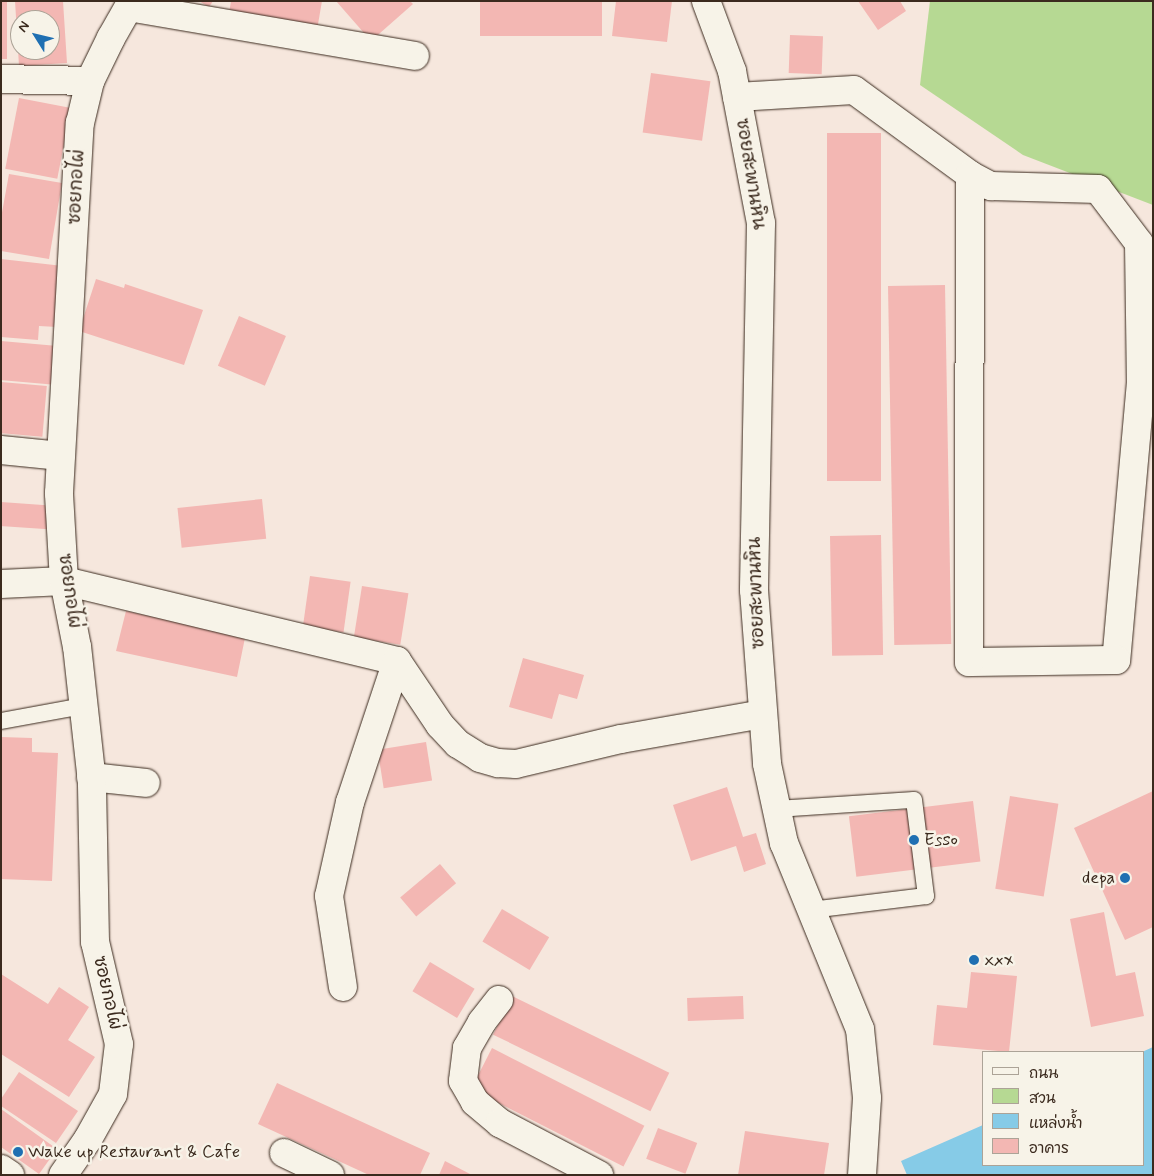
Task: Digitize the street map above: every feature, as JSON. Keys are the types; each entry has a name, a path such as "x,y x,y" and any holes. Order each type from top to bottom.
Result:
{"street":[{"name":"ซอยสะพานหิน","path":"706,1 732,71 761,223 754,590 767,764 784,843 860,1029 867,1098 862,1175"},
{"path":"131,4 415,56"},
{"name":"ซอยกอไผ่","path":"62,1175 88,1139 113,1094 119,1044 95,942 91,777 77,647 64,581 59,493 80,123 90,81 131,4"},
{"path":"1,79 90,81"},
{"path":"737,97 854,90 970,175 991,186 1098,189 1139,243 1141,382 1116,660 969,662 970,175"},
{"path":"1,450 61,456"},
{"path":"1,584 64,581 397,661 440,725 458,744 480,758 498,763 516,764 621,739 763,714"},
{"path":"343,988 329,896 350,802 397,661"},
{"path":"91,777 146,783"},
{"path":"498,1000 482,1022 467,1048 463,1082 475,1102 500,1123 599,1175"},
{"path":"284,1153 330,1175"},
{"path":"1,1169 10,1175"}],"lane":[{"path":"1,721 84,706"},
{"path":"777,809 914,800 926,896 811,910"}],"green space":[{"path":"930,1 1153,1 1153,205 1023,155 920,85"}],"water":[{"path":"1153,1047 1153,1175 907,1175 901,1161 982,1125 982,1166 1144,1166 1144,1051"}],"building":[{"path":"1,1 7,1 7,59 1,59"},
{"path":"15,1 63,1 67,63 19,66 19,60 60,60 60,10 16,10"},
{"path":"199,1 213,1 209,7"},
{"path":"231,1 322,1 317,30 229,14"},
{"path":"336,1 410,1 413,4 371,41"},
{"path":"480,1 602,1 602,36 480,36"},
{"path":"616,1 672,1 667,42 612,36"},
{"path":"858,1 900,1 906,11 878,30"},
{"path":"790,35 823,36 822,74 789,73"},
{"path":"651,73 710,81 702,141 643,132"},
{"path":"19,98 71,108 57,179 5,169"},
{"path":"827,133 881,133 881,481 827,481"},
{"path":"9,174 62,183 49,259 1,251 1,218"},
{"path":"1,259 63,266 57,327 39,326 38,340 1,337"},
{"path":"96,279 124,288 125,284 203,310 184,365 79,331"},
{"path":"945,285 951,644 894,645 888,286"},
{"path":"239,316 286,336 265,386 218,366"},
{"path":"1,341 55,346 51,385 1,380"},
{"path":"1,382 47,386 42,437 1,433"},
{"path":"262,499 266,539 182,548 177,508"},
{"path":"1,502 50,505 48,529 1,526"},
{"path":"881,535 883,655 832,656 830,536"},
{"path":"310,576 351,582 344,632 303,627"},
{"path":"362,586 408,593 400,645 354,637"},
{"path":"126,611 212,629 247,628 237,677 116,651"},
{"path":"523,658 584,675 577,699 559,694 552,719 509,707"},
{"path":"1,737 32,738 32,752 58,753 52,881 1,879"},
{"path":"426,742 432,781 384,788 378,750"},
{"path":"727,787 743,837 756,833 766,864 744,872 736,846 691,861 673,805"},
{"name":"depa","path":"1153,791 1153,927 1125,940 1074,828"},
{"path":"1010,796 1058,804 1044,897 995,889"},
{"name":"Esso","path":"973,801 980,862 856,877 849,816"},
{"path":"440,864 456,883 416,917 400,897"},
{"path":"502,909 549,937 530,970 482,942"},
{"path":"1104,912 1116,976 1135,972 1144,1016 1091,1027 1070,919"},
{"path":"430,962 475,989 457,1018 412,991"},
{"path":"971,972 1017,976 1009,1051 933,1045 937,1005 967,1008"},
{"path":"1,974 48,1004 59,987 89,1007 68,1040 95,1057 69,1097 1,1054"},
{"path":"512,996 669,1073 650,1111 493,1035"},
{"path":"743,996 744,1019 688,1021 687,998"},
{"path":"492,1048 644,1126 623,1167 471,1089"},
{"path":"19,1072 78,1111 56,1143 1,1106 1,1099"},
{"path":"277,1083 430,1153 420,1175 369,1175 258,1124"},
{"path":"1,1109 57,1149 39,1174 1,1147"},
{"path":"658,1128 697,1143 685,1174 646,1159"},
{"path":"745,1131 829,1143 824,1175 738,1175"},
{"path":"445,1161 472,1175 439,1175"}],"place":[{"name":"Esso","path":"914,840"},
{"name":"depa","path":"1125,878"},
{"name":"xxx","path":"974,960"},
{"name":"Wake up Restaurant & Cafe","path":"18,1152"}]}
